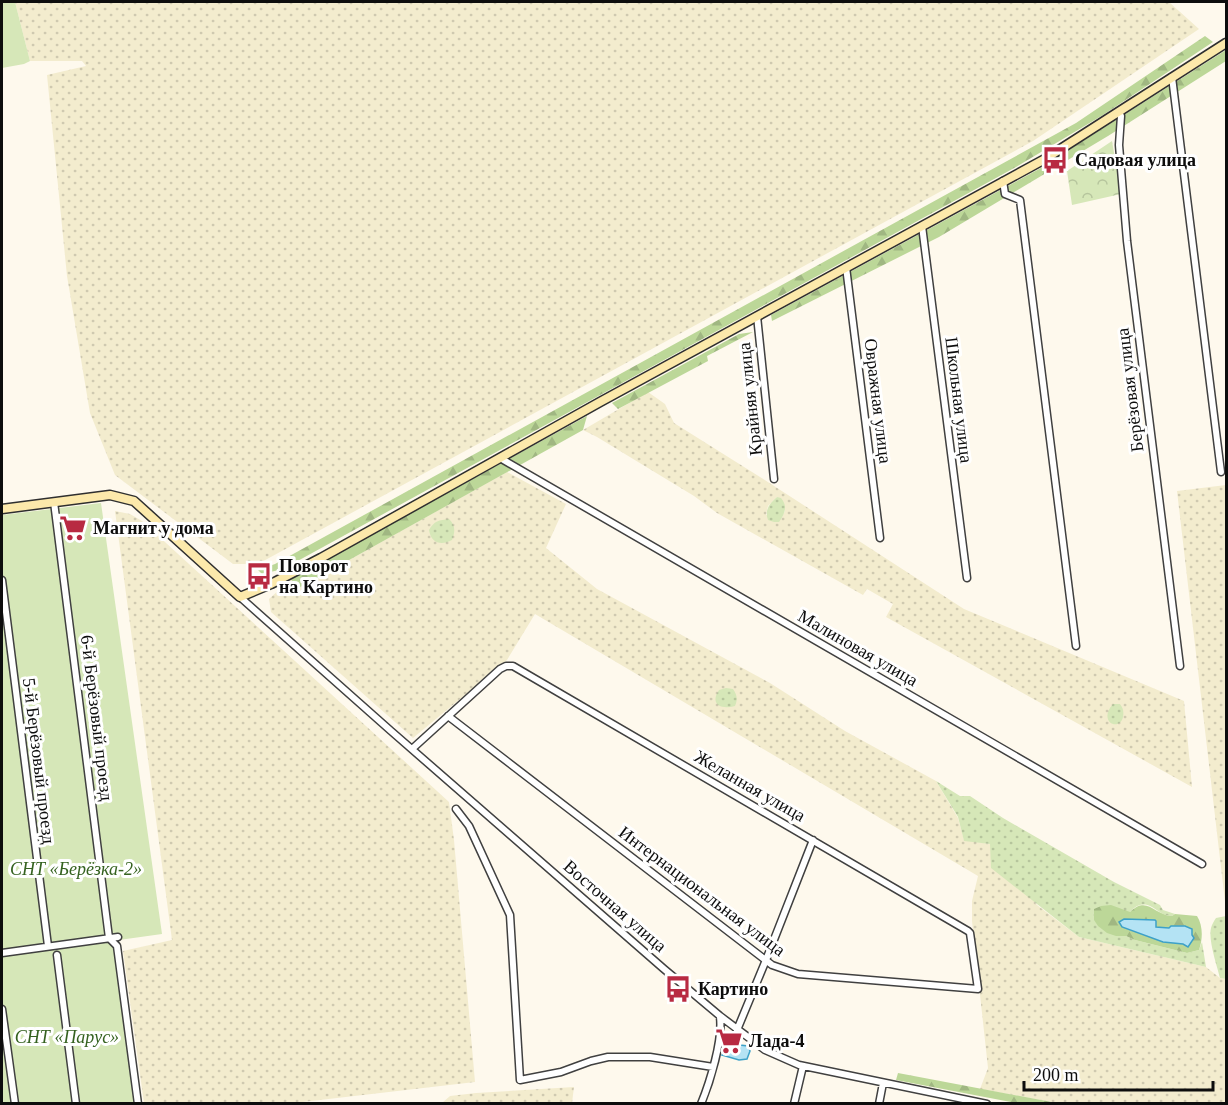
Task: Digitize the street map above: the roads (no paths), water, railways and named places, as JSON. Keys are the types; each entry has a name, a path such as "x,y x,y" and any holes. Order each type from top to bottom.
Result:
{"street":[{"path":"2,509 110,495 134,501 240,597 321,558 1045,159 1227,43"},
{"path":"1172,77 1221,472"},
{"name":"Берёзовая улица","path":"1119,111 1121,116 1119,145 1127,241 1180,666"},
{"path":"1003,181 1005,194 1020,200 1076,646"},
{"name":"Школьная улица","path":"922,226 967,578"},
{"name":"Овражная улица","path":"846,267 880,538"},
{"name":"Крайняя улица","path":"757,316 774,479"},
{"name":"Малиновая улица","path":"500,458 1202,864"},
{"name":"6-й Берёзовый проезд","path":"54,502 109,938"},
{"name":"5-й Берёзовый проезд","path":"2,580 48,946"},
{"name":"Восточная улица","path":"240,597 720,1016 765,1050 803,1066 987,1104"},
{"name":"Желанная улица","path":"448,716 500,669 513,666 970,933 978,989"},
{"path":"412,749 448,716"},
{"name":"Интернациональная улица","path":"448,716 772,965 798,974 978,989"},
{"path":"456,809 469,826 510,915 520,1080 561,1072 608,1057 630,1056 713,1066"},
{"path":"737,1030 813,840"},
{"path":"2,953 118,937"},
{"path":"109,938 117,946 138,1104"},
{"path":"57,955 76,1104"},
{"path":"2,1009 15,1104"},
{"path":"701,1104 713,1066 721,1027 720,1016"},
{"path":"794,1104 803,1066"},
{"path":"879,1104 883,1083"}],"water":[{"path":"1124,919 1155,920 1156,927 1185,926 1192,929 1194,938 1188,947 1183,944 1163,942 1122,927 1119,922"},
{"path":"731,1044 748,1046 750,1051 747,1059 739,1060 722,1055 727,1046"}],"place":[{"name":"Садовая улица","path":"1055,160"},
{"name":"Магнит у дома","path":"73,528"},
{"name":"Поворот на Картино","path":"259,576"},
{"name":"Картино","path":"678,989"},
{"name":"Лада-4","path":"729,1041"}],"park label":[{"name":"СНТ «Берёзка-2»","path":"76,869"},
{"name":"СНТ «Парус»","path":"67,1037"}]}
